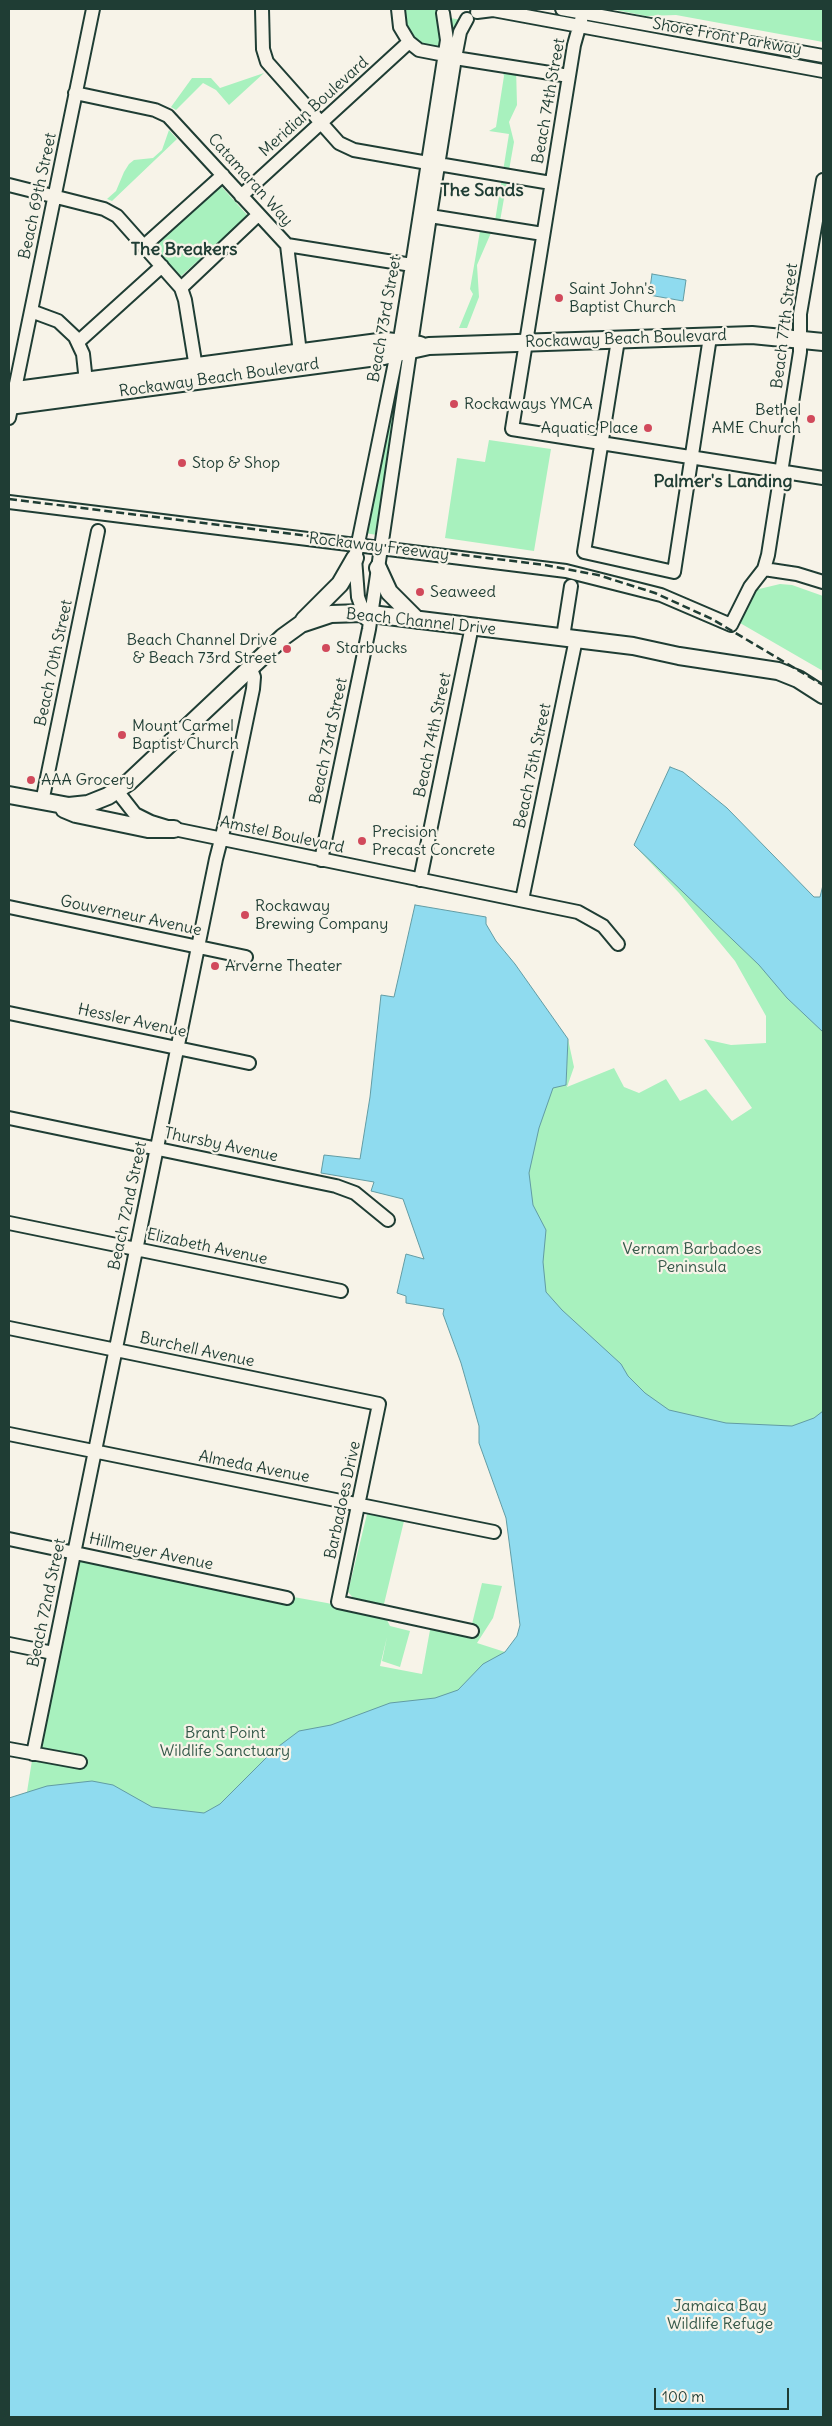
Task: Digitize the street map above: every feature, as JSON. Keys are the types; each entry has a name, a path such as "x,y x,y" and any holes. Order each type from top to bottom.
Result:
{"main road":[{"name":"Rockaway Beach Boulevard","path":"10,403 198,374 404,347 764,335 823,342"},
{"name":"Rockaway Beach Boulevard","path":"10,403 86,382 198,374 300,353 386,341 404,347"},
{"path":"301,624 336,588 356,552"},
{"path":"378,568 389,592 417,620"},
{"name":"Beach Channel Drive","path":"9,796 48,803 88,804 117,791 283,637 301,624 331,614 368,619 417,620 633,646 681,646 714,655"},
{"path":"714,655 781,660 800,668 823,682"},
{"path":"714,655 778,670 798,679 823,695"},
{"path":"48,803 85,816 148,829 174,829"}],"street":[{"name":"Beach 69th Street","path":"10,403 93,9"},
{"path":"262,9 263,49 267,62 346,148 552,183"},
{"path":"398,9 400,27 409,42 419,50 450,57 569,76"},
{"name":"Shore Front Parkway","path":"562,9 823,56"},
{"name":"Shore Front Parkway","path":"441,11 454,19 493,10 823,71"},
{"name":"Beach 73rd Street","path":"441,11 448,35 450,57"},
{"name":"Beach 73rd Street","path":"321,860 378,568 412,265 433,163 450,57 460,32 474,13"},
{"name":"Beach 74th Street","path":"583,13 569,76 512,429 601,443"},
{"name":"Meridian Boulevard","path":"241,196 409,42"},
{"name":"Catamaran Way","path":"75,93 165,114 287,245 412,265"},
{"name":"Beach 73rd Street","path":"368,619 358,598 356,552 404,347 430,216 433,163"},
{"path":"144,246 223,175"},
{"name":"Beach 77th Street","path":"736,616 750,587 764,569 768,555 800,352 800,314 823,180"},
{"path":"9,185 110,211 181,288 185,300 198,374"},
{"path":"181,288 258,214"},
{"path":"430,216 543,234"},
{"path":"287,245 300,353"},
{"path":"78,342 162,266"},
{"path":"31,310 58,321 78,342 83,354 86,382"},
{"path":"618,340 584,552 674,572 710,337"},
{"path":"601,443 823,478"},
{"name":"Rockaway Freeway","path":"9,502 356,552 380,548 566,570 661,595 731,625 736,616"},
{"name":"Beach 70th Street","path":"48,803 98,531"},
{"path":"764,569 797,574 823,582"},
{"name":"Beach 75th Street","path":"522,900 569,638 571,586"},
{"name":"Beach 74th Street","path":"420,880 472,626"},
{"name":"Beach 72nd Street","path":"33,1754 156,1148 253,688 254,677 250,667"},
{"name":"Amstel Boulevard","path":"117,791 131,811 140,817 174,829 583,914 603,926 618,944"},
{"name":"Gouverneur Avenue","path":"9,907 246,957"},
{"name":"Hessler Avenue","path":"9,1012 249,1063"},
{"name":"Thursby Avenue","path":"9,1118 346,1189 360,1196 388,1220"},
{"name":"Elizabeth Avenue","path":"9,1223 340,1291"},
{"name":"Burchell Avenue","path":"9,1328 380,1404"},
{"name":"Barbadoes Drive","path":"380,1404 338,1602 472,1631"},
{"name":"Almeda Avenue","path":"9,1434 494,1532"},
{"name":"Hillmeyer Avenue","path":"9,1539 287,1598"},
{"path":"9,1644 53,1653"},
{"path":"9,1749 80,1762"}],"green space":[{"path":"398,9 439,9 450,18 462,20 445,55 416,48"},
{"path":"611,9 823,9 823,42 676,15 646,16"},
{"path":"501,66 516,67 517,105 509,122 514,142 500,221 494,226 477,265 479,297 467,328 459,328 473,294 470,289 480,231 495,221 509,134 489,131 496,127 504,76"},
{"path":"264,73 229,105 216,90 203,83 176,110 171,107 192,78 211,78 220,88"},
{"path":"169,130 177,139 112,201 107,199 116,191 129,164 134,160 153,158 162,150"},
{"path":"221,186 248,216 180,277 153,247"},
{"path":"397,373 402,374 377,535 365,533"},
{"path":"489,440 551,449 534,551 445,538 457,458 485,462"},
{"path":"780,584 792,585 823,596 823,671 740,623 755,590"},
{"name":"Vernam Barbadoes Peninsula","path":"634,845 823,1018 823,1423 794,1432 723,1430 665,1413 539,1297 522,1168 548,1087 566,1085 568,1039 574,1067 567,1087 614,1068 624,1087 639,1093 666,1079 680,1101 706,1089 732,1121 752,1108 704,1039 731,1045 766,1043 766,1016 735,961 679,893"},
{"path":"367,1514 404,1521 384,1604 355,1600 348,1592"},
{"name":"Brant Point Wildlife Sanctuary","path":"74,1553 232,1586 327,1603 381,1616 387,1620 390,1626 410,1631 400,1667 382,1661 387,1637 380,1666 422,1674 430,1630 467,1633 472,1624 482,1583 502,1586 493,1618 477,1643 505,1652 518,1776 17,1855 33,1754"}],"water":[{"path":"652,274 686,280 683,301 649,295"},
{"path":"670,767 683,772 727,808 814,897 820,897 823,885 823,1032 787,998 759,965 634,845"},
{"path":"415,905 486,917 486,924 496,941 515,964 568,1039 566,1085 553,1088 539,1128 529,1173 533,1205 546,1230 543,1262 546,1292 562,1310 621,1364 628,1376 645,1393 669,1410 726,1423 792,1426 814,1418 823,1411 823,2417 9,2417 9,1798 47,1786 92,1781 113,1785 152,1807 204,1813 220,1804 275,1749 299,1731 331,1725 390,1703 435,1698 458,1690 483,1664 505,1652 517,1636 520,1625 506,1518 479,1443 479,1426 461,1363 443,1314 444,1309 406,1303 406,1296 397,1293 406,1254 424,1259 403,1199 371,1191 374,1182 321,1173 324,1155 360,1159 370,1097 381,995 394,997"}],"railway":[{"path":"9,499 545,565 598,575 655,593 712,619 823,685"}],"place":[{"name":"Saint John's Baptist Church","path":"559,298"},
{"name":"Rockaways YMCA","path":"454,404"},
{"name":"Bethel AME Church","path":"811,419"},
{"name":"Aquatic Place","path":"648,428"},
{"name":"Stop & Shop","path":"182,463"},
{"name":"Seaweed","path":"420,592"},
{"name":"Starbucks","path":"326,648"},
{"name":"Beach Channel Drive & Beach 73rd Street","path":"287,649"},
{"name":"Mount Carmel Baptist Church","path":"122,735"},
{"name":"AAA Grocery","path":"31,780"},
{"name":"Precision Precast Concrete","path":"362,841"},
{"name":"Rockaway Brewing Company","path":"245,915"},
{"name":"Arverne Theater","path":"215,966"}],"district":[{"name":"The Sands","path":"482,191"},
{"name":"The Breakers","path":"184,250"},
{"name":"Palmer's Landing","path":"723,482"}],"park label":[{"name":"Jamaica Bay Wildlife Refuge","path":"720,2315"}]}
